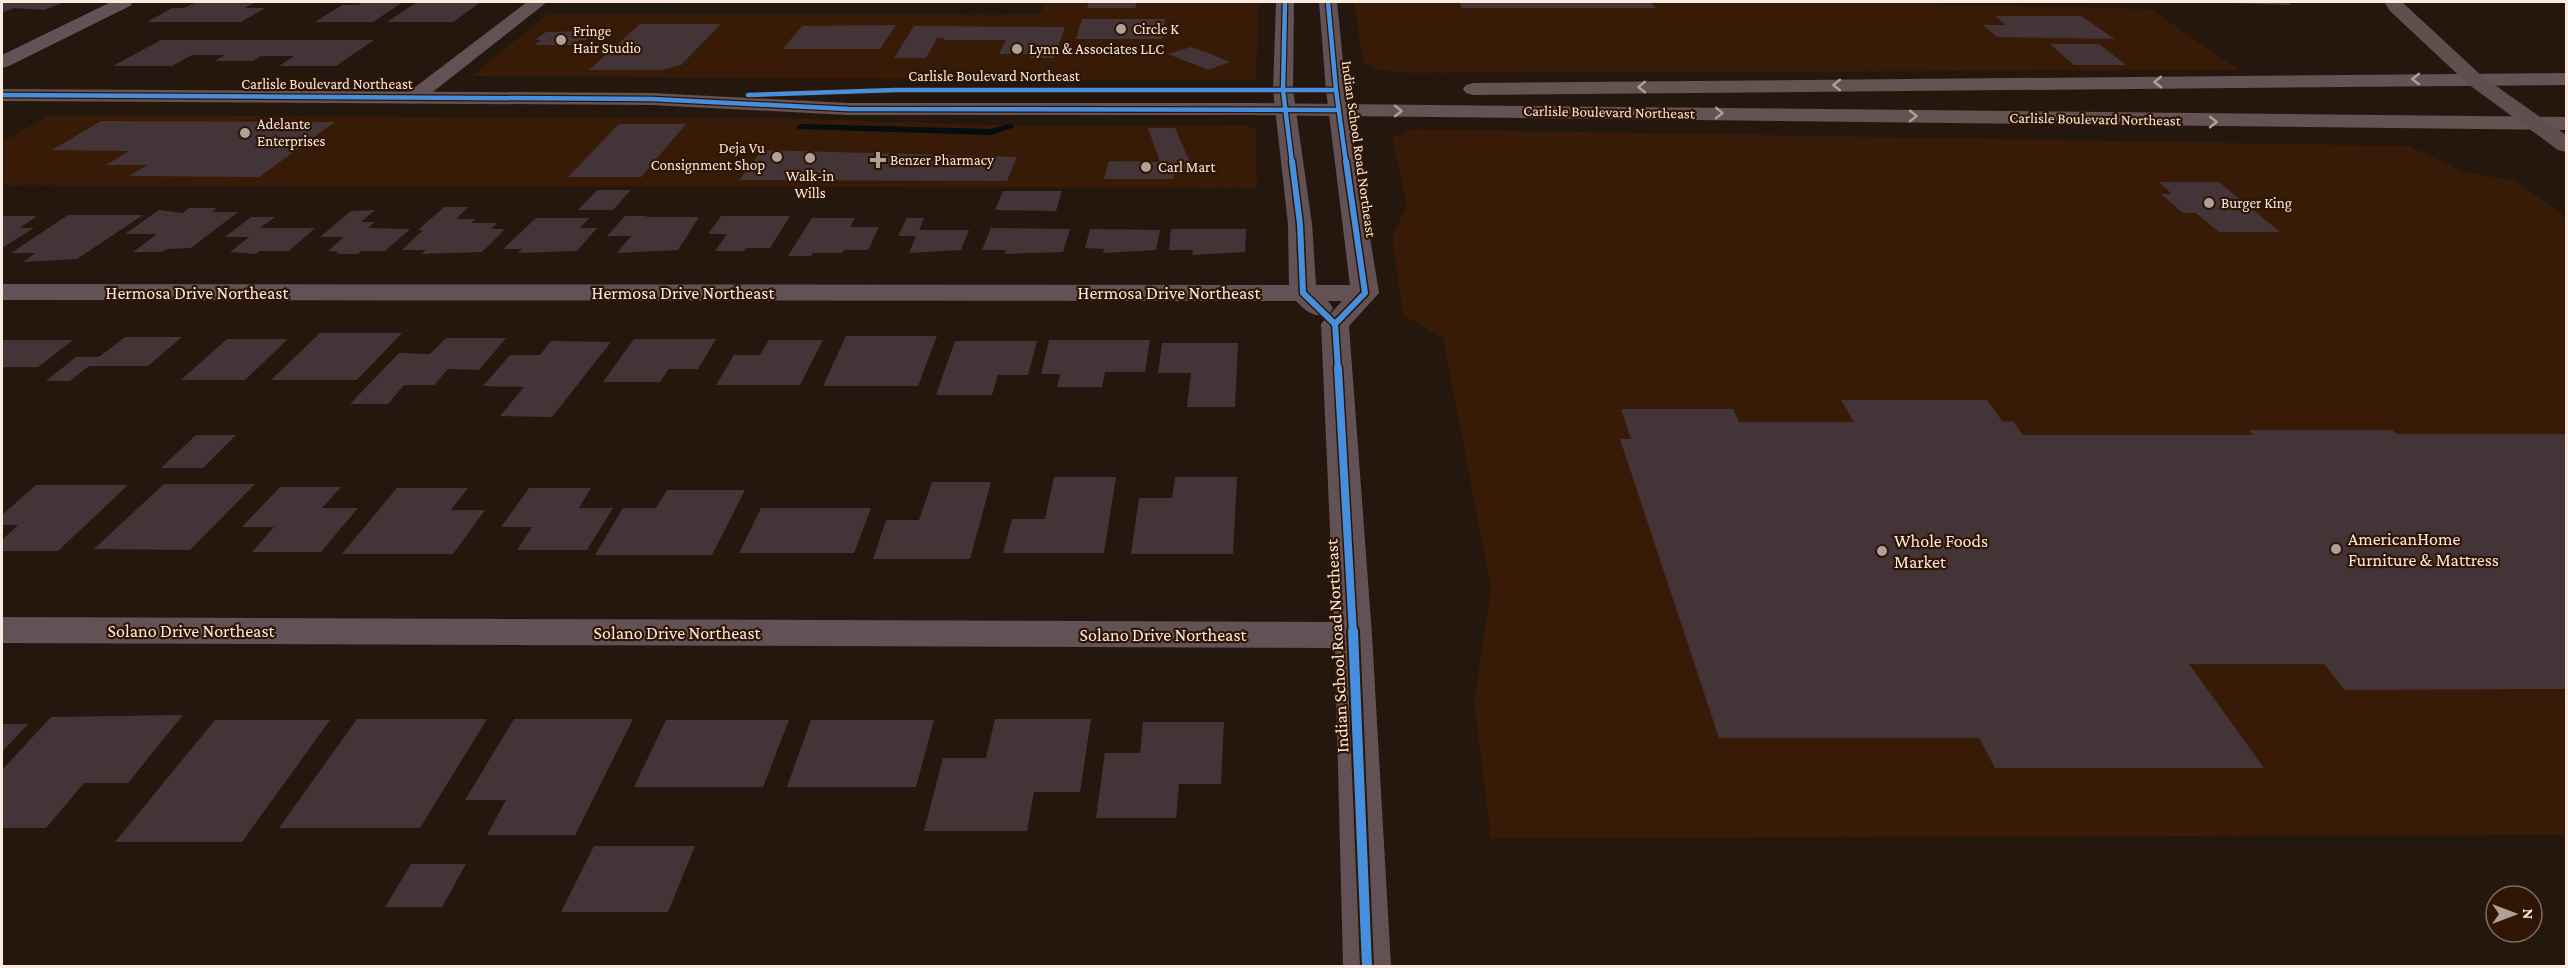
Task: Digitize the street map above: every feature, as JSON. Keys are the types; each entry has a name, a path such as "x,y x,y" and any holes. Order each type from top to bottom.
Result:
{"highway":[{"path":"2393,2 2475,80 2566,145"}],"main road":[{"name":"Carlisle Boulevard Northeast","path":"1450,89 2566,79"},
{"name":"Carlisle Boulevard Northeast","path":"1337,100 1358,90"},
{"name":"Carlisle Boulevard Northeast","path":"2,95 652,99 848,109 1337,100 2566,124"}],"street":[{"path":"2,62 124,2"},
{"path":"413,98 538,2"},
{"path":"1285,2 1284,100 1300,224 1303,293 1335,324 1365,293"},
{"name":"Indian School Road Northeast","path":"1328,2 1337,100 1365,293"},
{"name":"Hermosa Drive Northeast","path":"2,292 1365,293"},
{"name":"Indian School Road Northeast","path":"1335,324 1353,634 1367,966"},
{"name":"Solano Drive Northeast","path":"2,630 1353,634"}],"shaded area":[{"path":"1046,2 1259,2 1256,76 1254,80 1054,80 471,76 548,14 1039,15"},
{"path":"1354,2 1937,2 1942,5 2151,9 2238,70 1406,73 1378,70 1363,62"},
{"path":"50,115 806,119 1017,126 1248,125 1256,130 1257,188 2,185 2,142"},
{"path":"1413,129 2409,146 2464,172 2516,181 2566,217 2566,835 1491,838 1474,702 1491,589 1443,338 1403,315 1392,237 1407,206 1392,138"}],"building":[{"path":"2,2 65,2 44,10 14,8 2,13"},
{"path":"197,2 256,2 245,8 265,8 241,22 147,22 172,8 184,8"},
{"path":"364,2 403,2 373,22 315,22 342,5 358,5"},
{"path":"417,2 481,2 453,22 387,22"},
{"path":"1089,2 1137,2 1135,8 1087,8"},
{"path":"1460,2 1651,2 1656,8 1461,8"},
{"path":"2287,2 2292,5 2228,3"},
{"path":"1995,16 2081,16 2115,39 1997,37 1983,25 2006,25"},
{"name":"Circle K","path":"1082,19 1165,19 1162,39 1076,39"},
{"path":"640,24 721,24 681,65 662,70 589,70"},
{"path":"896,25 880,49 783,49 802,26"},
{"path":"914,26 1065,27 1054,58 1030,58 1032,54 999,54 1006,40 937,38 926,58 894,58"},
{"path":"595,31 586,40 579,40 573,45 535,45 541,40 535,40 546,32"},
{"path":"161,40 374,40 336,66 279,66 294,56 261,56 253,61 215,61 225,55 192,55 172,66 113,66"},
{"path":"2050,44 2099,44 2126,65 2074,65"},
{"path":"1191,47 1230,62 1208,70 1168,54"},
{"path":"101,121 335,122 259,177 129,176 147,165 106,165 129,151 52,150"},
{"path":"619,124 686,124 641,177 568,177"},
{"path":"1148,128 1175,128 1190,162 1186,162 1184,171 1175,171 1173,179 1104,179 1109,161 1160,162"},
{"path":"762,150 1017,157 1007,181 739,180"},
{"name":"Burger King","path":"2159,182 2219,182 2280,232 2219,232 2196,213 2183,213 2161,194 2172,194"},
{"path":"597,190 631,190 613,210 578,210"},
{"path":"1003,191 1062,191 1056,211 995,210"},
{"path":"444,207 468,207 456,219 475,219 471,223 497,223 491,229 505,229 482,252 421,254 426,250 402,250 423,230 418,230"},
{"path":"189,208 217,208 212,212 238,212 191,248 167,249 162,252 133,252 157,234 125,234 159,210 183,213"},
{"path":"375,210 361,222 375,222 368,228 410,229 385,251 336,254 339,252 328,251 344,237 320,237 351,211"},
{"path":"68,215 143,215 77,259 23,262 35,253 11,253"},
{"path":"2,216 37,216 20,228 34,228 2,248"},
{"path":"625,216 699,217 678,250 617,253 631,236 607,236"},
{"path":"721,216 790,216 770,248 715,251 727,234 708,234"},
{"path":"251,217 275,217 260,228 315,228 289,251 260,251 256,254 230,252 249,237 225,237"},
{"path":"536,218 589,218 580,228 597,228 577,251 518,253 522,249 503,249"},
{"path":"812,218 855,218 850,227 879,227 868,250 788,256"},
{"path":"907,218 924,218 919,230 969,230 961,250 909,253 916,236 898,236"},
{"path":"991,228 1070,229 1063,252 1004,254 1006,250 982,250"},
{"path":"1090,229 1160,230 1156,250 1103,253 1104,249 1085,248"},
{"path":"1171,229 1246,229 1245,252 1192,255 1193,250 1169,250"},
{"path":"320,333 402,333 357,380 271,380"},
{"path":"846,336 937,336 918,386 823,386"},
{"path":"125,337 182,337 148,366 89,366 70,381 46,381 76,357 99,357"},
{"path":"446,338 506,338 479,370 448,369 434,385 404,385 388,404 350,404 399,353 430,354"},
{"path":"227,339 288,339 245,380 181,380"},
{"path":"634,339 716,339 698,369 669,369 660,382 603,382"},
{"path":"2,340 73,340 38,367 5,367 2,370"},
{"path":"769,340 823,340 800,385 716,385 734,355 760,355"},
{"path":"1049,340 1150,340 1145,372 1105,372 1102,387 1057,387 1060,374 1041,374"},
{"path":"551,341 611,342 552,417 500,416 524,387 483,386 510,355 540,355"},
{"path":"955,341 1037,341 1028,375 998,375 992,395 936,395"},
{"path":"1162,343 1238,343 1235,407 1187,407 1191,373 1158,373"},
{"path":"1841,400 1987,400 2003,422 2013,421 2023,435 2253,435 2249,430 2392,430 2397,434 2566,434 2566,689 2345,690 2324,664 2189,664 2264,768 1995,768 1979,738 1719,738 1620,439 1631,439 1621,409 1733,409 1739,422 1854,422"},
{"path":"196,435 236,435 203,468 161,468"},
{"path":"1054,477 1116,477 1104,553 1003,553 1012,519 1045,519"},
{"path":"1175,477 1237,477 1233,554 1131,554 1139,498 1172,498"},
{"path":"932,482 991,482 970,559 873,559 886,520 919,520"},
{"path":"164,484 255,484 190,550 94,549"},
{"path":"36,485 128,485 58,551 2,551 2,540 18,525 2,525 2,515"},
{"path":"280,487 341,487 322,508 358,508 321,552 252,552 274,527 242,527"},
{"path":"397,488 468,488 451,510 485,510 453,554 342,554"},
{"path":"529,488 591,488 579,508 613,508 587,550 517,550 532,527 501,527"},
{"path":"667,490 745,490 712,555 595,555 623,508 656,508"},
{"path":"761,508 871,508 854,553 739,553"},
{"path":"183,715 128,783 84,783 46,828 2,828 2,770 51,717"},
{"path":"357,719 487,719 420,828 279,828"},
{"path":"514,719 633,719 575,835 487,835 506,800 465,800"},
{"path":"995,719 1091,719 1080,792 1034,792 1027,831 924,831 943,758 986,758"},
{"path":"215,720 330,720 242,842 115,842"},
{"path":"666,720 789,720 763,787 634,787"},
{"path":"811,720 934,720 916,787 787,787"},
{"path":"1143,722 1224,722 1221,784 1179,784 1176,818 1096,818 1105,753 1140,753"},
{"path":"2,724 28,724 2,752"},
{"path":"594,846 695,846 668,912 561,912"},
{"path":"411,864 466,864 442,907 385,907"}],"waterway":[{"path":"801,127 991,132 1010,127"}],"cycle path":[{"path":"1285,2 1283,90 1300,224 1303,293 1335,324"},
{"path":"1328,2 1336,90 1365,293 1335,324 1353,635 1367,966"},
{"path":"748,95 896,90 1336,90"},
{"path":"2,95 652,99 848,109 1339,110"}],"place":[{"name":"Circle K","path":"1121,29"},
{"name":"Fringe Hair Studio","path":"561,40"},
{"name":"Lynn & Associates LLC","path":"1017,49"},
{"name":"Adelante Enterprises","path":"245,133"},
{"name":"Deja Vu Consignment Shop","path":"777,157"},
{"name":"Walk-in Wills","path":"810,158"},
{"name":"Benzer Pharmacy","path":"878,160"},
{"name":"Carl Mart","path":"1146,167"},
{"name":"Burger King","path":"2209,203"},
{"name":"AmericanHome Furniture & Mattress","path":"2336,549"},
{"name":"Whole Foods Market","path":"1882,551"}]}
